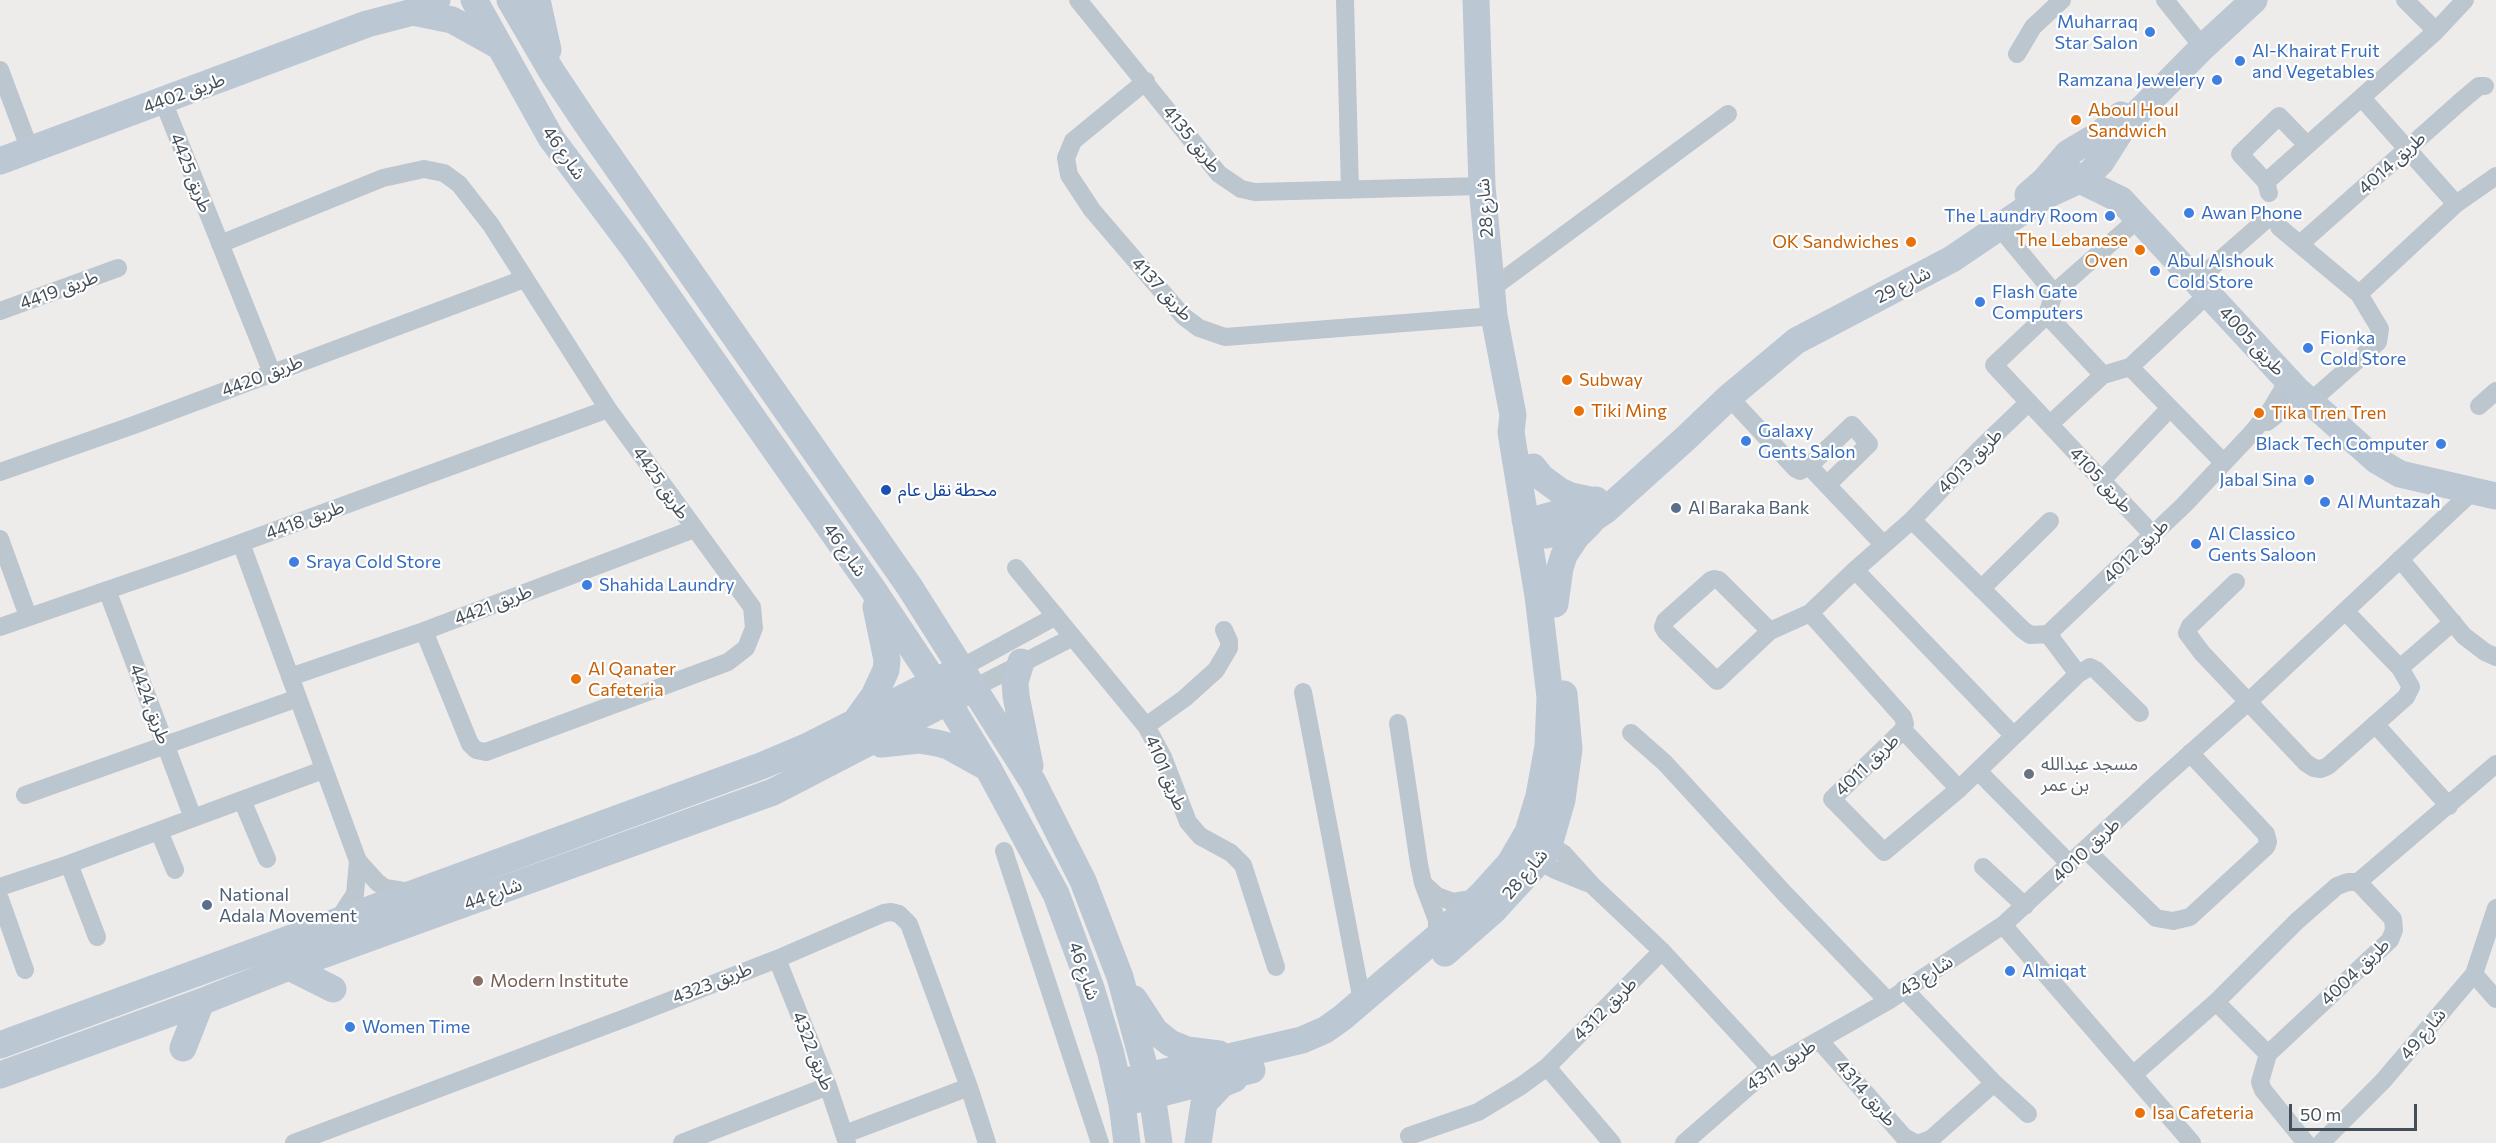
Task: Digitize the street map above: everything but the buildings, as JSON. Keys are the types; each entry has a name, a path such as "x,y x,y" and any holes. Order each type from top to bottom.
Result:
{"main road":[{"name":"طريق 4402","path":"0,161 367,24 404,6 437,0"},
{"name":"شارع 46","path":"474,0 497,45 551,138 635,250 872,588 988,768 1056,894 1091,988 1120,1093 1127,1143"},
{"name":"شارع 46","path":"510,0 552,72 909,586 1033,782 1083,881 1120,977 1149,1085 1159,1143"},
{"path":"537,0 552,72"},
{"name":"شارع 28","path":"1149,1085 1268,1066 1310,1054 1336,1043 1493,911 1562,800 1569,749 1562,648 1555,604 1512,441 1513,415 1494,316 1482,186 1476,0"},
{"name":"شارع 29","path":"2200,44 2240,0"},
{"name":"شارع 29","path":"1594,510 1767,346 1788,331 1918,268 1967,239 2082,155 2110,126 2200,44 2254,0"},
{"path":"404,6 452,20 497,45"},
{"name":"طريق 4005","path":"2130,209 2080,180 2069,171 2082,155 2300,393 2376,460 2400,474 2485,493"},
{"name":"شارع 29","path":"1535,527 1581,507 1606,510 1729,397 1796,341 1832,320 1918,279 2000,228 2044,196 2080,180"},
{"name":"شارع 28","path":"1513,415 1529,447 1533,467 1535,527 1550,697 1548,746 1539,796 1534,847"},
{"path":"1533,467 1541,477 1560,491 1594,510 1564,555 1555,604"},
{"path":"872,588 887,660 882,683 859,734 919,740 948,746 988,768"},
{"path":"1021,662 1015,682 1018,710 1033,782"},
{"name":"شارع 44","path":"0,1075 201,1002 289,967 773,792 859,734 968,678"},
{"name":"شارع 44","path":"0,1046 761,766 806,747 859,734"},
{"name":"شارع 28","path":"1120,1093 1232,1056 1302,1040 1325,1030 1437,937 1510,863 1534,847"},
{"path":"289,967 333,989"},
{"path":"1120,977 1155,1031 1170,1043 1187,1050 1232,1056"},
{"path":"183,1048 201,1002"},
{"path":"1198,1143 1204,1103 1212,1093 1222,1084 1268,1066"}],"street":[{"name":"طريق 4135","path":"1078,0 1146,81 1219,174 1241,189 1254,192 1482,186"},
{"path":"1345,0 1350,190"},
{"path":"2017,54 2033,27 2062,0"},
{"path":"2165,0 2200,44"},
{"path":"2405,0 2432,26 2434,33"},
{"path":"2307,146 2279,116 2240,154 2268,188 2307,146 2434,33 2465,0"},
{"path":"0,70 30,150"},
{"name":"طريق 4137","path":"1146,81 1073,141 1066,158 1069,175 1092,210 1183,316 1199,328 1226,337 1494,316"},
{"name":"طريق 4014","path":"2300,244 2479,86 2485,86"},
{"path":"2362,98 2456,204"},
{"name":"طريق 4425","path":"163,101 272,373"},
{"path":"1491,289 1728,114"},
{"name":"طريق 4425","path":"220,244 383,178 424,169 444,172 459,184 491,225 608,409 752,607 754,628 746,648 728,662 486,752 476,750 470,744 424,631"},
{"path":"2359,294 2456,204 2496,176"},
{"path":"2103,375 2047,315 2054,293 2130,209"},
{"path":"2049,424 2103,375 2130,367 2202,287 2274,222 2359,294 2380,329 2378,342 2300,393"},
{"path":"2000,228 2054,293"},
{"name":"طريق 4419","path":"0,311 118,268"},
{"name":"طريق 4420","path":"0,472 134,425 524,279"},
{"name":"طريق 4105","path":"2047,315 1994,365 2153,535"},
{"path":"2130,367 2223,462"},
{"path":"2479,406 2496,391"},
{"name":"طريق 4012","path":"2048,634 2153,535 2255,429 2300,393"},
{"path":"1729,397 1800,471 1809,466 1849,425 1869,443 1827,485"},
{"name":"طريق 4013","path":"1810,613 1883,544 1912,520 2029,402"},
{"name":"طريق 4418","path":"0,627 241,543 608,409"},
{"path":"2101,481 2169,409"},
{"path":"1809,466 1883,544"},
{"name":"طريق 4010","path":"2004,926 2400,559 2485,493"},
{"path":"1912,520 2030,635 2048,634 2078,674"},
{"path":"1981,589 2050,521"},
{"name":"طريق 4421","path":"290,677 424,631 694,529"},
{"path":"0,539 28,616"},
{"path":"241,543 358,861 376,882 385,888 414,892"},
{"path":"2400,559 2452,622 2476,646 2492,657 2496,657"},
{"name":"طريق 4101","path":"1016,568 1146,726 1162,757 1188,822 1200,836 1239,858 1247,872 1276,966"},
{"path":"1855,570 2014,736"},
{"path":"1770,631 1719,580 1714,579 1665,621 1663,627 1717,681 1770,631 1810,613"},
{"path":"2236,582 2190,626 2187,633 2202,653 2248,702 2306,763 2314,768 2320,769 2328,766 2406,697 2411,687 2400,668 2345,611"},
{"name":"طريق 4424","path":"107,590 193,818"},
{"name":"طريق 4011","path":"1810,613 1903,717 1905,724 1903,730 1832,799 1884,852 1959,789 1903,730"},
{"path":"968,678 1056,616"},
{"path":"2400,668 2452,622"},
{"name":"طريق 4101","path":"1146,726 1185,698 1216,669 1229,648 1229,641 1224,630"},
{"path":"968,678 1021,662 1073,636"},
{"path":"1959,789 2078,674 2090,667 2096,670 2140,713"},
{"path":"1303,692 1362,1001"},
{"path":"25,795 298,698"},
{"path":"1398,723 1423,883 1437,920 1437,937"},
{"path":"2375,724 2449,806"},
{"name":"شارع 43","path":"1631,733 1665,763 1786,895 1888,1001 2004,926"},
{"path":"2086,850 2156,918 2173,921 2190,917 2266,848 2268,842 2266,834 2190,753"},
{"path":"2134,1074 2216,1002 2297,921 2337,886 2348,882 2358,882 2496,764"},
{"path":"0,887 69,864 323,770"},
{"path":"1978,771 2070,864"},
{"path":"242,800 267,859"},
{"path":"159,831 175,870"},
{"path":"1534,847 1592,885 1662,951 1770,1068"},
{"path":"1004,851 1100,1143"},
{"path":"338,920 355,894 358,861"},
{"path":"69,864 97,937"},
{"path":"1983,867 2025,906"},
{"name":"طريق 4004","path":"2268,1054 2390,940 2394,930 2393,920 2358,882"},
{"path":"1423,883 1437,896 1453,902 1478,898"},
{"path":"0,899 25,970"},
{"name":"شارع 49","path":"2321,1143 2384,1081 2474,974 2496,908"},
{"name":"طريق 4323","path":"294,1143 777,959 884,913 899,914 909,924 969,1087 987,1143"},
{"path":"2004,926 2192,1143"},
{"name":"طريق 4312","path":"1409,1136 1478,1112 1547,1068 1662,951"},
{"name":"طريق 4322","path":"777,959 828,1086 846,1139"},
{"path":"2474,974 2496,999"},
{"path":"1904,989 1994,1083 2028,1114"},
{"name":"طريق 4311","path":"1684,1143 1744,1088 1770,1068 1888,1001"},
{"path":"2216,1002 2268,1054 2260,1082 2263,1090 2306,1143"},
{"name":"طريق 4314","path":"1820,1040 1904,1137 1915,1143"},
{"path":"1547,1068 1612,1143"},
{"path":"1920,1143 1931,1139 1994,1083"},
{"path":"691,1142 828,1086"},
{"path":"846,1139 969,1087"}],"place":[{"name":"Muharraq Star Salon","path":"2150,32"},
{"name":"Al-Khairat Fruit and Vegetables","path":"2240,61"},
{"name":"Ramzana Jewelery","path":"2217,80"},
{"name":"Aboul Houl Sandwich","path":"2076,120"},
{"name":"Awan Phone","path":"2189,213"},
{"name":"The Laundry Room","path":"2110,216"},
{"name":"OK Sandwiches","path":"1911,242"},
{"name":"The Lebanese Oven","path":"2140,250"},
{"name":"Abul Alshouk Cold Store","path":"2155,271"},
{"name":"Flash Gate Computers","path":"1980,302"},
{"name":"Fionka Cold Store","path":"2308,348"},
{"name":"Subway","path":"1567,380"},
{"name":"Tiki Ming","path":"1579,411"},
{"name":"Tika Tren Tren","path":"2259,413"},
{"name":"Galaxy Gents Salon","path":"1746,441"},
{"name":"Black Tech Computer","path":"2441,444"},
{"name":"Jabal Sina","path":"2309,480"},
{"name":"محطة نقل عام","path":"886,490"},
{"name":"Al Muntazah","path":"2325,502"},
{"name":"Al Baraka Bank","path":"1676,508"},
{"name":"Al Classico Gents Saloon","path":"2196,544"},
{"name":"Sraya Cold Store","path":"294,562"},
{"name":"Shahida Laundry","path":"587,585"},
{"name":"Al Qanater Cafeteria","path":"576,679"},
{"name":"مسجد عبدالله بن عمر","path":"2029,774"},
{"name":"National Adala Movement","path":"207,905"},
{"name":"Almiqat","path":"2010,971"},
{"name":"Modern Institute","path":"478,981"},
{"name":"Women Time","path":"350,1027"},
{"name":"Isa Cafeteria","path":"2140,1113"}]}
